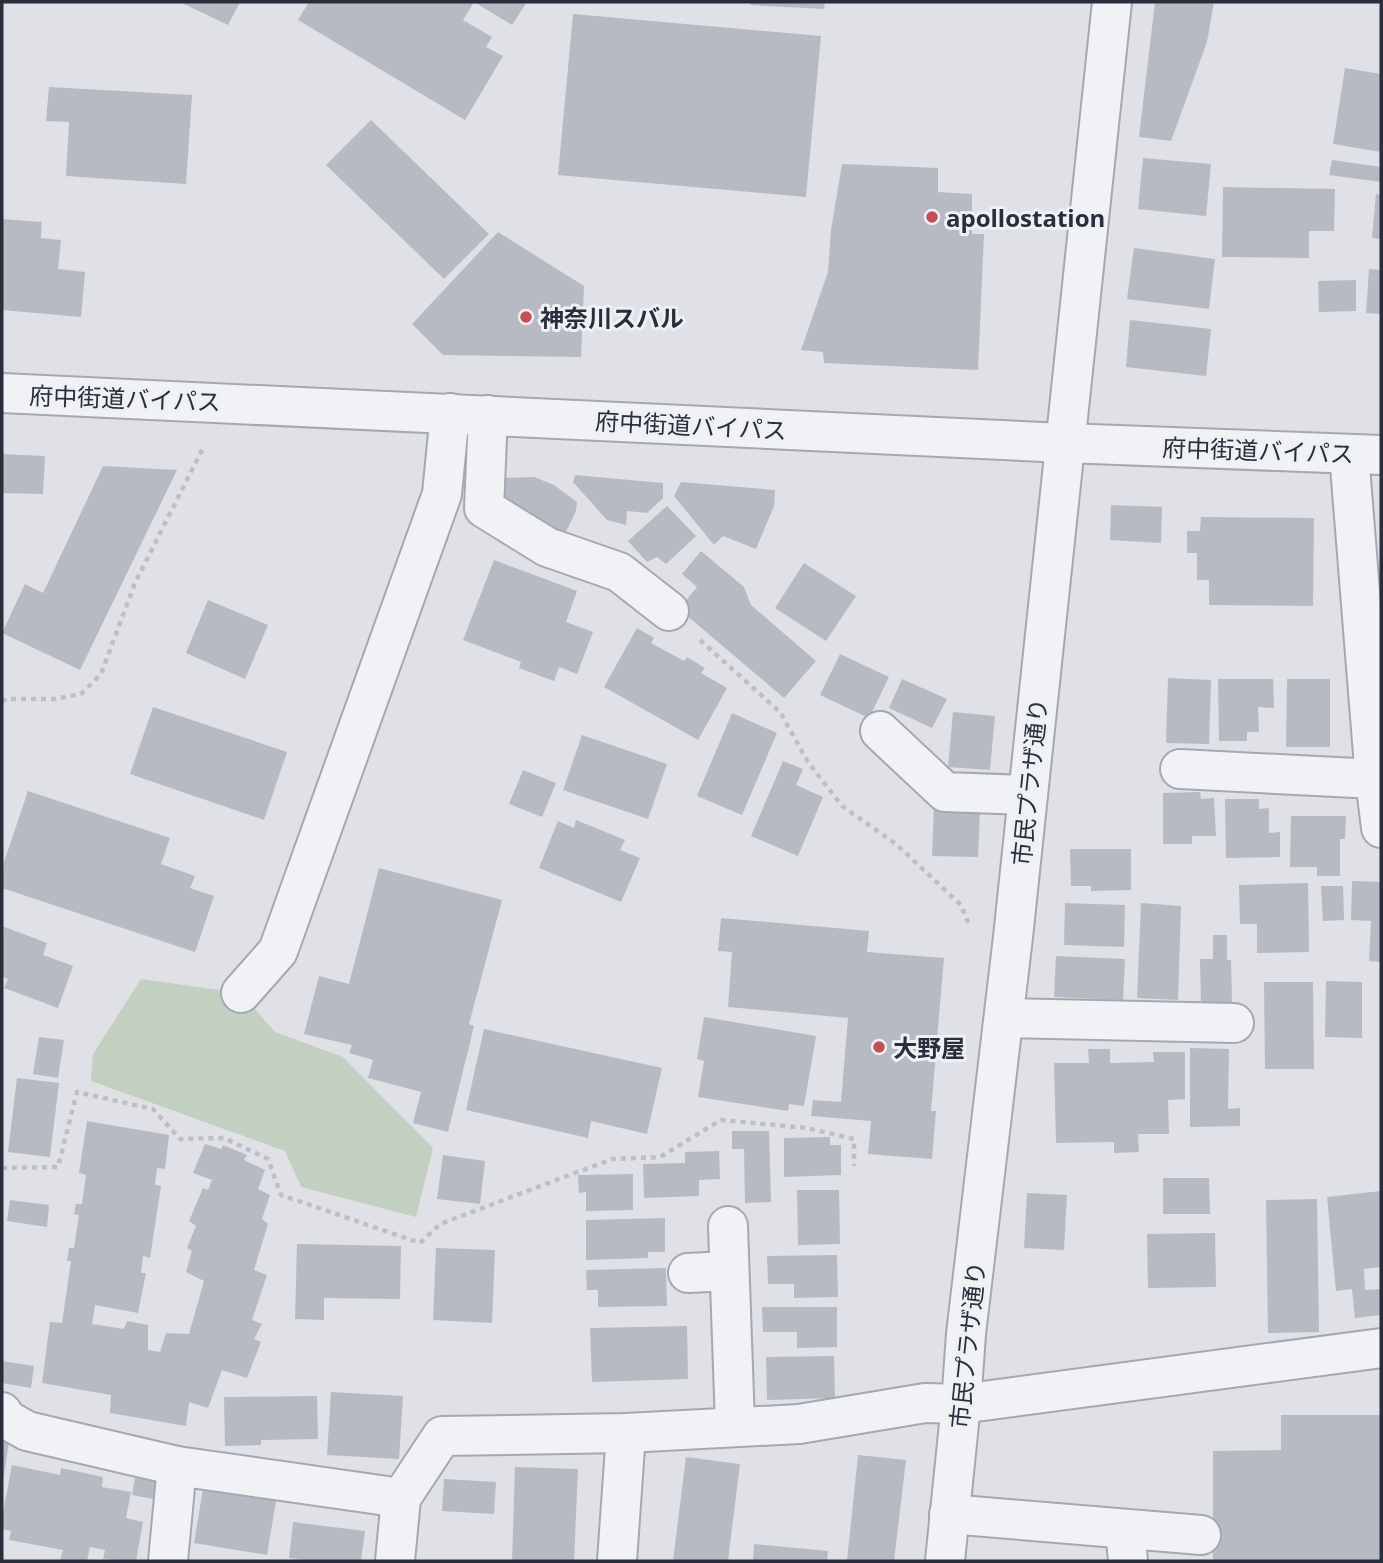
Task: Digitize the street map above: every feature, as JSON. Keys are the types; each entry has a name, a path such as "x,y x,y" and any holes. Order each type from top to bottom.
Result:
{"street":[{"name":"市民プラザ通り","path":"945,1561 966,1334 1004,1018 1112,2"},
{"name":"府中街道バイパス","path":"2,393 1065,443 1365,454"},
{"path":"241,992 278,951 442,494 450,413"},
{"path":"488,415 484,509 547,547 619,572 668,611"},
{"path":"1365,454 1375,779 1381,828"},
{"path":"880,731 945,792 1028,795"},
{"path":"1180,769 1375,779"},
{"path":"1004,1018 1234,1023"},
{"path":"728,1226 735,1425"},
{"path":"688,1273 729,1271"},
{"path":"395,1561 401,1498 442,1436 626,1433 735,1425 799,1424 925,1404 961,1404 1381,1348"},
{"path":"2,1412 6,1419 27,1431 177,1466 401,1498"},
{"path":"617,1561 626,1433"},
{"path":"168,1561 177,1466"},
{"path":"949,1514 1127,1545 1201,1535"}],"path":[{"path":"2,702 6,699 54,699 81,694 101,674 135,583 226,402"},
{"path":"668,611 780,712 808,762 842,806 896,844 961,905 970,929"},
{"path":"2,1168 58,1167 77,1092 153,1109 180,1139 223,1138 268,1159 281,1195 420,1243 440,1224 582,1170 613,1159 660,1157 721,1120 807,1128 854,1139 854,1166"}],"green space":[{"path":"141,979 241,993 275,1032 343,1057 433,1148 416,1217 301,1187 285,1151 91,1081 93,1054"}],"building":[{"path":"180,2 240,2 228,25"},
{"path":"309,2 474,2 463,20 492,37 486,47 503,56 465,120 298,20"},
{"path":"474,2 527,2 512,25"},
{"path":"751,2 825,2 824,9 750,5"},
{"path":"1155,2 1214,2 1207,42 1171,141 1139,137"},
{"path":"573,14 821,36 806,197 558,175"},
{"path":"1345,68 1381,74 1381,152 1333,144"},
{"path":"49,87 192,95 186,184 66,176 69,122 46,121"},
{"path":"371,120 489,234 444,279 326,165"},
{"path":"1143,158 1211,164 1206,216 1138,209"},
{"path":"1332,160 1381,167 1381,182 1329,175"},
{"path":"842,164 938,168 938,192 972,194 972,234 984,234 978,370 824,363 823,352 801,350 828,272 831,230"},
{"path":"1223,187 1335,189 1334,231 1309,231 1309,258 1222,257"},
{"path":"1376,194 1381,195 1381,239 1372,238"},
{"path":"2,219 42,222 41,238 61,240 58,269 85,272 81,317 2,310"},
{"path":"498,232 584,286 581,357 443,355 412,324"},
{"path":"1134,248 1215,259 1209,309 1127,299"},
{"path":"1369,269 1381,270 1381,314 1366,313"},
{"path":"1356,280 1356,311 1319,312 1318,281"},
{"path":"1130,320 1211,329 1206,376 1126,367"},
{"path":"2,454 45,456 43,494 2,493"},
{"path":"103,466 177,470 80,670 2,633 25,584 43,593"},
{"path":"575,475 663,483 663,498 647,513 627,511 626,525 607,520 573,482"},
{"path":"534,477 554,485 577,502 576,511 565,534 510,510 500,495 504,478"},
{"path":"681,482 775,490 774,506 756,549 723,536 714,545 674,496"},
{"path":"1111,505 1162,507 1161,543 1110,540"},
{"path":"667,506 696,536 666,564 657,557 647,562 628,541"},
{"path":"1201,517 1314,518 1313,606 1209,605 1209,580 1197,580 1197,553 1187,553 1187,531 1200,531"},
{"path":"701,551 744,587 751,605 816,661 784,698 679,609 697,587 682,574"},
{"path":"494,560 577,591 566,622 593,632 577,674 559,667 554,681 519,668 521,662 463,640"},
{"path":"804,563 856,596 826,641 775,608"},
{"path":"208,600 268,625 245,679 186,653"},
{"path":"637,628 654,638 651,643 684,661 687,657 705,668 701,673 727,688 698,740 604,687"},
{"path":"840,654 889,677 869,718 820,695"},
{"path":"1168,678 1211,680 1209,744 1166,743"},
{"path":"902,679 947,699 932,728 889,708"},
{"path":"1218,679 1273,679 1274,708 1258,707 1259,732 1247,732 1247,741 1219,741"},
{"path":"1287,679 1330,679 1330,747 1286,747"},
{"path":"153,707 287,752 264,820 130,774"},
{"path":"953,712 995,716 990,770 948,767"},
{"path":"732,713 777,733 742,815 697,796"},
{"path":"582,735 667,764 648,819 563,790"},
{"path":"783,761 803,769 796,785 823,797 798,856 751,836"},
{"path":"523,770 556,783 542,817 509,804"},
{"path":"28,791 170,838 161,864 195,876 190,888 214,896 195,952 2,888 2,868"},
{"path":"1200,792 1201,799 1214,798 1216,836 1192,836 1192,844 1163,844 1163,793"},
{"path":"1225,799 1259,799 1259,809 1269,808 1269,833 1280,832 1280,857 1226,858"},
{"path":"934,808 980,810 978,857 932,856"},
{"path":"1291,816 1346,816 1345,839 1340,839 1340,876 1317,876 1317,867 1290,867"},
{"path":"576,820 625,840 620,850 640,858 621,902 539,868 558,821 574,828"},
{"path":"1070,849 1131,849 1131,890 1091,891 1091,886 1071,886"},
{"path":"379,868 502,900 469,1024 474,1026 448,1132 413,1123 421,1092 368,1078 373,1060 349,1053 352,1045 304,1034 319,976 349,984"},
{"path":"1352,881 1381,882 1381,962 1369,961 1371,921 1351,920"},
{"path":"1308,883 1309,952 1257,953 1257,924 1240,924 1239,885"},
{"path":"1321,886 1343,886 1344,920 1323,921"},
{"path":"1065,903 1125,905 1124,947 1064,945"},
{"path":"1141,903 1181,906 1178,1000 1137,998"},
{"path":"721,918 869,931 867,952 944,958 931,1111 936,1111 932,1159 868,1154 871,1121 811,1116 813,1100 841,1102 848,1018 728,1007 732,952 718,951"},
{"path":"2,926 47,943 43,955 73,966 58,1008 4,988 8,979 2,976"},
{"path":"1213,935 1227,935 1227,960 1231,960 1232,1003 1201,1004 1200,959 1213,959"},
{"path":"1056,956 1125,959 1123,1000 1054,997"},
{"path":"1326,981 1362,982 1362,1038 1325,1037"},
{"path":"1264,982 1313,982 1314,1069 1265,1069"},
{"path":"704,1017 816,1036 804,1106 789,1104 788,1111 698,1097 704,1061 697,1059"},
{"path":"484,1029 662,1068 647,1134 591,1121 588,1138 466,1110"},
{"path":"39,1037 64,1040 58,1078 33,1074"},
{"path":"1190,1048 1229,1049 1228,1109 1240,1108 1240,1126 1190,1127"},
{"path":"1088,1049 1110,1049 1110,1063 1154,1062 1153,1052 1185,1052 1185,1099 1168,1100 1169,1134 1138,1134 1139,1152 1114,1153 1114,1142 1056,1143 1054,1063 1089,1063"},
{"path":"17,1078 59,1083 50,1157 8,1152"},
{"path":"87,1121 169,1135 165,1169 157,1168 155,1185 161,1186 150,1258 143,1256 141,1273 146,1273 138,1313 95,1305 92,1324 124,1329 127,1321 148,1325 148,1350 160,1352 166,1333 189,1334 204,1281 186,1272 192,1251 187,1248 196,1226 189,1221 203,1188 208,1190 212,1180 193,1173 205,1144 221,1149 223,1145 247,1155 244,1160 265,1170 258,1189 270,1195 262,1219 268,1224 254,1270 267,1275 252,1320 262,1324 254,1339 261,1342 247,1378 222,1370 208,1408 189,1402 186,1426 110,1413 111,1395 42,1383 50,1322 62,1323 71,1261 67,1261 69,1248 74,1248 79,1215 74,1214 76,1204 82,1204 86,1175 79,1173"},
{"path":"732,1131 769,1131 771,1202 745,1203 744,1149 732,1149"},
{"path":"830,1137 830,1145 841,1145 841,1175 784,1177 784,1138"},
{"path":"719,1151 720,1179 699,1180 699,1196 644,1198 643,1164 685,1163 685,1152"},
{"path":"443,1155 485,1161 480,1204 437,1199"},
{"path":"633,1174 633,1210 586,1211 586,1192 579,1193 578,1175"},
{"path":"1163,1178 1209,1178 1210,1214 1163,1214"},
{"path":"797,1190 839,1190 840,1244 798,1245"},
{"path":"1381,1191 1381,1267 1364,1269 1365,1290 1381,1289 1381,1315 1355,1318 1352,1289 1336,1291 1327,1197"},
{"path":"1027,1193 1067,1195 1064,1250 1024,1248"},
{"path":"1317,1199 1319,1332 1268,1333 1266,1200"},
{"path":"10,1200 49,1205 47,1227 7,1221"},
{"path":"665,1218 665,1252 648,1252 648,1258 586,1260 586,1220"},
{"path":"1215,1233 1216,1287 1148,1288 1147,1234"},
{"path":"297,1244 401,1246 400,1299 324,1298 324,1320 295,1319"},
{"path":"436,1248 495,1250 492,1323 433,1320"},
{"path":"837,1255 838,1297 794,1298 794,1284 768,1284 767,1256"},
{"path":"666,1268 667,1306 598,1307 598,1290 587,1290 586,1270"},
{"path":"762,1307 837,1307 837,1347 797,1348 797,1332 763,1332"},
{"path":"687,1326 688,1379 592,1382 590,1328"},
{"path":"834,1356 835,1398 767,1400 766,1357"},
{"path":"2,1361 34,1366 31,1388 2,1383"},
{"path":"331,1392 403,1396 399,1459 327,1455"},
{"path":"317,1396 318,1439 261,1440 261,1445 225,1446 224,1397"},
{"path":"1281,1415 1381,1415 1381,1561 1213,1561 1213,1451 1281,1450"},
{"path":"2,1440 9,1441 3,1481 2,1481"},
{"path":"858,1455 906,1460 894,1561 847,1561"},
{"path":"686,1457 740,1464 728,1561 673,1561"},
{"path":"12,1465 60,1475 61,1468 103,1477 102,1487 131,1492 126,1518 143,1522 136,1561 103,1559 105,1550 90,1547 87,1561 60,1561 63,1550 9,1540 11,1531 2,1529 2,1518"},
{"path":"515,1467 578,1469 574,1561 512,1561"},
{"path":"135,1478 161,1482 158,1500 132,1495"},
{"path":"444,1479 496,1482 494,1514 442,1511"},
{"path":"203,1489 276,1501 267,1555 194,1543"},
{"path":"293,1522 365,1531 361,1561 289,1558"},
{"path":"754,1544 828,1551 827,1561 753,1561"}],"place":[{"name":"apollostation","path":"932,217"},
{"name":"神奈川スバル","path":"526,317"},
{"name":"大野屋","path":"879,1047"}]}
